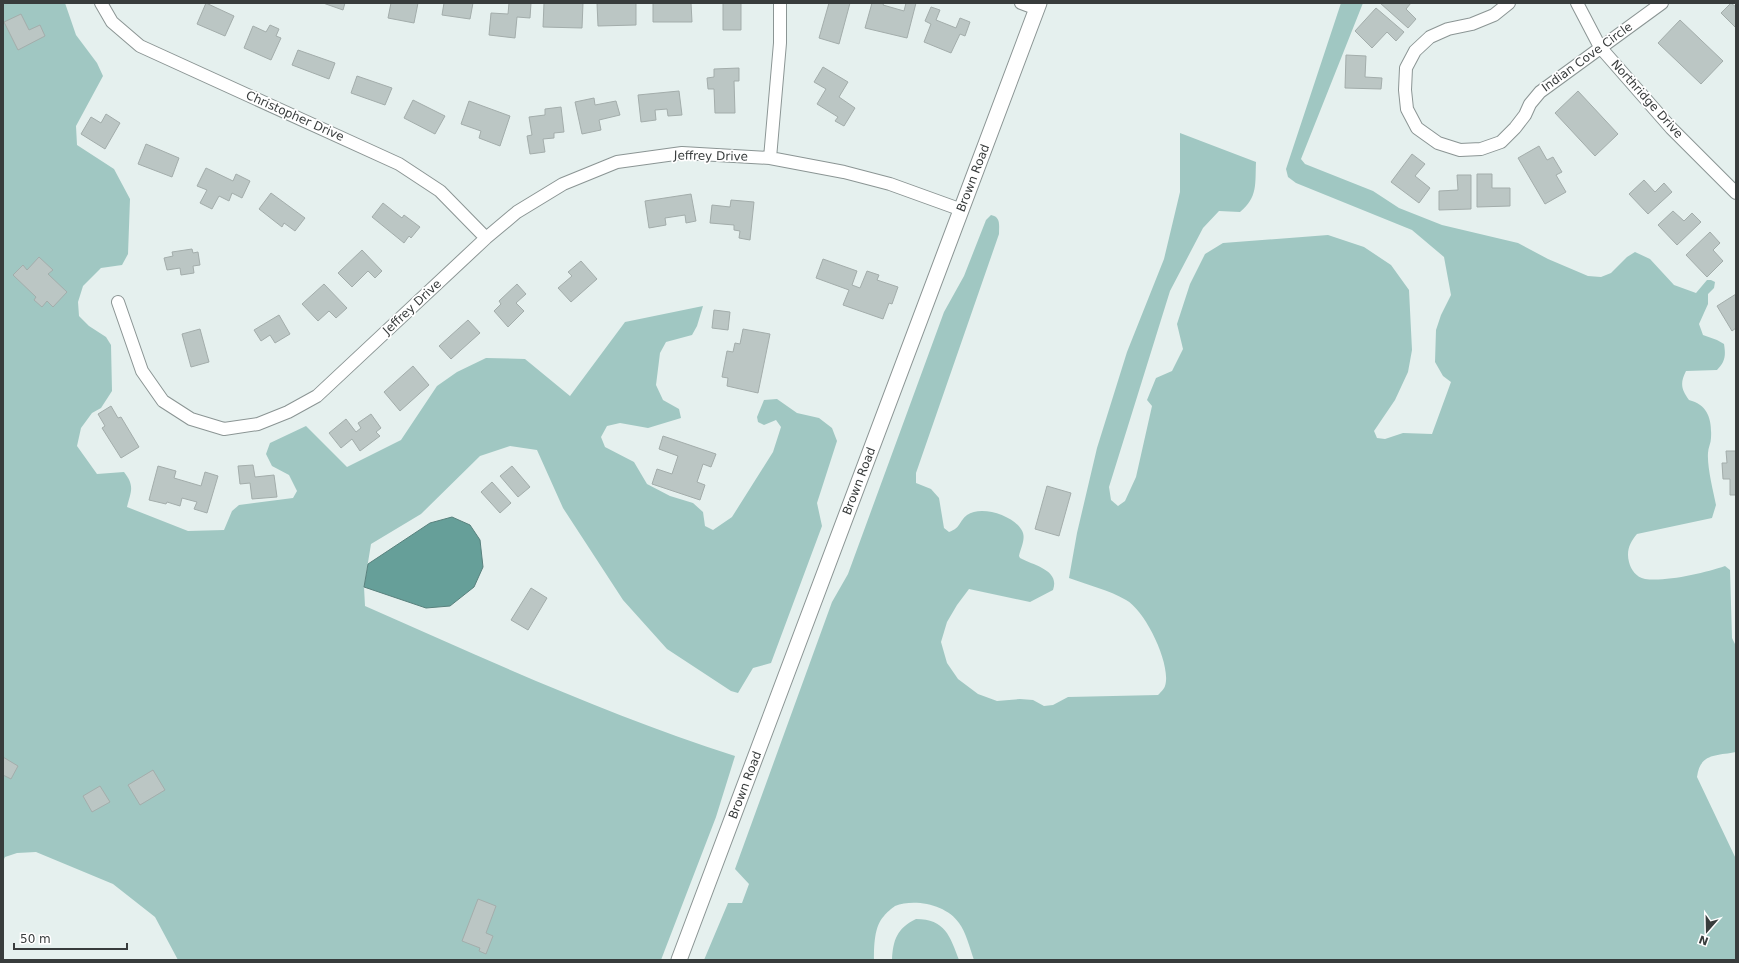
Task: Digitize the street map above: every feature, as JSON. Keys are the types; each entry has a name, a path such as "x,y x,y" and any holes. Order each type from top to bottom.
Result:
{"street":[{"name":"Christopher Drive","path":"102,3 112,22 140,46 399,164 440,191 486,238"},
{"path":"770,158 780,43 780,3"},
{"path":"1021,3 1038,6"},
{"name":"Indian Cove Circle","path":"1509,3 1494,15 1472,24 1448,29 1430,37 1415,51 1406,68 1405,90 1407,109 1417,128 1438,143 1460,150 1481,149 1501,142 1515,128 1525,115 1530,104 1540,92 1662,3"},
{"name":"Northridge Drive","path":"1577,3 1600,47 1671,128 1733,190 1736,202"},
{"name":"Brown Road","path":"679,960 1038,6"},
{"name":"Jeffrey Drive","path":"118,302 142,371 162,401 191,419 224,429 258,424 288,412 317,396 486,238 517,212 563,184 617,162 682,153 770,158 844,172 890,184 962,210"}],"shaded area":[{"path":"3,3 65,3 76,35 97,63 103,76 76,126 77,145 114,169 130,199 128,254 122,265 101,268 83,286 78,302 79,316 89,326 106,337 111,345 112,391 101,408 92,413 81,428 77,446 97,474 124,472 131,485 131,493 127,507 188,531 224,530 232,511 239,505 293,498 297,491 289,475 272,466 266,454 270,443 306,426 347,467 401,440 437,386 457,372 486,358 525,359 570,396 625,322 703,306 697,326 692,335 666,342 660,353 656,385 663,400 679,409 681,418 648,428 620,423 607,426 601,437 605,447 634,462 647,484 670,496 693,503 703,512 705,526 713,530 732,517 773,452 781,427 776,420 764,425 758,422 757,417 764,400 777,399 797,413 819,418 832,428 837,441 817,503 822,526 771,663 753,668 738,693 731,691 667,649 623,600 563,508 537,450 510,446 480,456 421,514 371,544 364,587 365,606 594,705 735,756 716,817 661,960 178,960 155,917 113,884 36,852 17,853 5,857 3,861"},
{"path":"1341,3 1363,3 1301,159 1305,164 1373,191 1399,208 1442,225 1518,243 1548,259 1588,276 1601,277 1611,273 1627,257 1635,252 1650,259 1674,285 1696,293 1707,280 1715,282 1714,288 1708,294 1708,304 1699,324 1703,335 1724,344 1724,358 1722,364 1717,370 1686,371 1682,383 1684,393 1689,400 1701,405 1705,409 1711,425 1711,442 1708,451 1708,465 1716,505 1712,518 1637,534 1632,540 1628,554 1631,568 1639,577 1645,579 1653,580 1685,576 1725,566 1730,570 1732,638 1736,646 1736,752 1716,755 1705,760 1699,769 1697,777 1736,859 1736,960 974,960 964,931 954,917 939,908 930,905 912,903 895,906 886,913 881,920 876,931 874,960 704,960 728,903 742,903 749,884 735,869 832,602 848,574 944,312 964,276 986,220 991,215 998,220 999,234 916,473 916,483 931,489 939,498 944,528 949,532 958,526 964,517 973,512 980,511 996,513 1017,524 1024,535 1019,556 1020,558 1039,566 1050,573 1054,583 1053,590 1030,602 969,589 957,605 947,622 941,642 947,663 958,679 978,694 997,701 1020,699 1033,700 1044,706 1053,705 1068,697 1158,695 1165,686 1165,665 1161,652 1149,626 1133,606 1126,600 1113,593 1069,578 1077,533 1097,448 1127,352 1164,259 1180,192 1180,133 1256,162 1254,190 1250,201 1240,212 1219,211 1203,228 1170,291 1109,487 1111,500 1118,506 1125,501 1136,477 1152,406 1147,400 1156,378 1172,371 1183,349 1177,324 1190,284 1205,254 1223,243 1328,235 1364,247 1391,265 1409,290 1412,350 1408,372 1395,400 1374,431 1377,438 1385,439 1403,433 1432,434 1451,382 1443,376 1435,362 1436,330 1441,315 1451,295 1444,257 1412,230 1296,183 1288,177 1286,169"},
{"path":"452,517 470,525 480,540 483,567 474,587 450,606 426,608 364,587 368,564 430,523"},
{"path":"916,919 934,922 945,930 953,943 959,960 892,960 897,935 904,926"}],"building":[{"path":"206,3 234,16 225,36 197,24"},
{"path":"323,3 345,3 343,10"},
{"path":"391,3 418,3 414,23 388,18"},
{"path":"444,3 473,3 470,19 442,15"},
{"path":"509,3 531,3 530,18 517,17 515,38 489,35 491,13 508,14"},
{"path":"544,3 583,3 582,28 543,27"},
{"path":"597,3 636,3 636,25 598,26"},
{"path":"653,3 691,3 692,22 653,22"},
{"path":"723,3 741,3 741,30 723,30"},
{"path":"829,3 850,3 839,44 819,38"},
{"path":"872,3 884,3 883,5 904,11 906,3 916,3 907,38 865,28"},
{"path":"1380,3 1411,3 1406,9 1416,19 1408,28"},
{"path":"1731,3 1736,7 1736,28 1721,13"},
{"path":"931,7 940,10 936,20 956,28 960,18 970,22 965,36 960,34 951,53 924,42 931,24 925,21"},
{"path":"1376,8 1404,32 1396,41 1387,32 1372,48 1355,31"},
{"path":"21,14 29,30 40,25 45,36 18,50 4,22"},
{"path":"1680,20 1723,61 1701,84 1658,43"},
{"path":"270,25 279,29 276,36 281,38 271,60 244,48 253,26 266,32"},
{"path":"298,50 335,63 329,79 292,65"},
{"path":"1346,55 1366,56 1365,77 1382,78 1381,89 1345,88"},
{"path":"823,67 848,82 839,97 855,108 844,126 835,121 838,117 817,104 826,89 814,82"},
{"path":"739,68 739,81 734,81 735,113 715,113 714,89 708,89 707,78 714,77 714,69"},
{"path":"357,76 392,88 385,105 351,93"},
{"path":"679,91 682,115 668,116 667,109 655,110 656,120 641,122 638,95"},
{"path":"1578,91 1618,134 1595,156 1555,113"},
{"path":"594,98 595,105 616,101 620,115 599,120 601,130 582,134 575,102"},
{"path":"413,100 445,116 435,134 404,118"},
{"path":"469,101 510,116 500,146 479,138 481,131 461,124"},
{"path":"561,107 564,132 554,133 554,138 543,139 545,152 530,154 527,136 532,135 529,117 545,115 545,109"},
{"path":"106,114 120,123 105,149 81,134 91,117 101,123"},
{"path":"146,144 179,158 172,177 138,164"},
{"path":"1539,146 1547,160 1553,157 1562,172 1556,175 1566,192 1545,204 1518,158"},
{"path":"1412,154 1425,164 1415,176 1430,188 1419,203 1391,182"},
{"path":"206,168 233,181 236,174 250,181 242,198 232,193 229,201 219,196 212,209 200,203 207,190 197,186"},
{"path":"1477,174 1492,174 1492,188 1510,188 1510,206 1477,207"},
{"path":"1457,175 1471,175 1471,209 1439,210 1439,191 1458,190"},
{"path":"1644,180 1655,192 1664,183 1672,192 1648,214 1629,194"},
{"path":"271,193 305,218 295,231 284,223 282,227 259,209"},
{"path":"691,194 696,221 686,223 685,215 665,218 666,225 649,228 645,201"},
{"path":"731,200 754,202 750,240 739,238 740,231 734,230 734,225 710,223 712,205 730,207"},
{"path":"383,203 402,218 404,215 420,227 411,238 409,236 404,243 372,217"},
{"path":"1673,211 1684,221 1692,213 1701,222 1677,245 1658,225"},
{"path":"1710,232 1720,243 1713,250 1723,261 1707,277 1686,255"},
{"path":"192,249 193,253 198,252 200,265 193,266 194,273 181,275 180,268 167,270 164,258 173,256 172,252"},
{"path":"362,250 382,271 375,278 368,271 352,287 338,273"},
{"path":"39,257 53,270 48,274 67,292 53,307 47,301 42,307 34,300 36,297 13,275 23,265 27,270"},
{"path":"823,259 857,271 852,285 860,288 867,271 879,275 877,280 898,287 892,304 889,303 883,319 843,305 849,290 816,278"},
{"path":"581,261 597,279 571,302 558,288 572,276 568,272"},
{"path":"324,284 347,308 336,318 329,311 318,321 302,304"},
{"path":"517,284 526,294 516,303 524,311 508,327 494,311 501,304 499,301"},
{"path":"1736,294 1736,328 1732,331 1717,306"},
{"path":"714,310 730,312 728,330 712,328"},
{"path":"279,315 290,334 275,343 270,335 261,341 254,330"},
{"path":"468,320 480,333 451,359 439,346"},
{"path":"200,329 209,362 191,367 182,334"},
{"path":"743,329 770,334 758,393 727,386 728,378 722,377 727,351 733,352 735,343 740,344"},
{"path":"413,366 429,385 400,411 384,392"},
{"path":"111,406 118,418 121,417 139,447 121,458 102,428 105,426 98,414"},
{"path":"371,414 381,428 376,432 380,436 360,451 352,439 341,448 329,433 346,419 356,432 361,428 358,423"},
{"path":"663,436 716,454 711,467 703,464 697,482 705,485 700,500 652,484 657,469 672,474 678,456 659,449"},
{"path":"1726,451 1736,451 1736,495 1730,495 1730,479 1723,479 1722,463 1727,463"},
{"path":"253,465 255,477 274,475 277,497 252,499 250,483 240,484 238,466"},
{"path":"158,466 176,471 174,478 201,486 205,472 218,476 207,513 194,509 197,502 182,498 180,506 167,502 166,504 149,500"},
{"path":"512,466 530,487 518,497 500,476"},
{"path":"492,482 511,503 500,513 481,492"},
{"path":"1047,486 1071,493 1059,536 1035,529"},
{"path":"531,588 547,598 528,630 511,620"},
{"path":"3,757 18,766 11,779 3,775"},
{"path":"153,770 165,790 140,805 128,785"},
{"path":"100,786 110,802 92,812 83,796"},
{"path":"478,899 496,906 486,933 493,936 486,954 479,951 480,948 462,941"}]}
